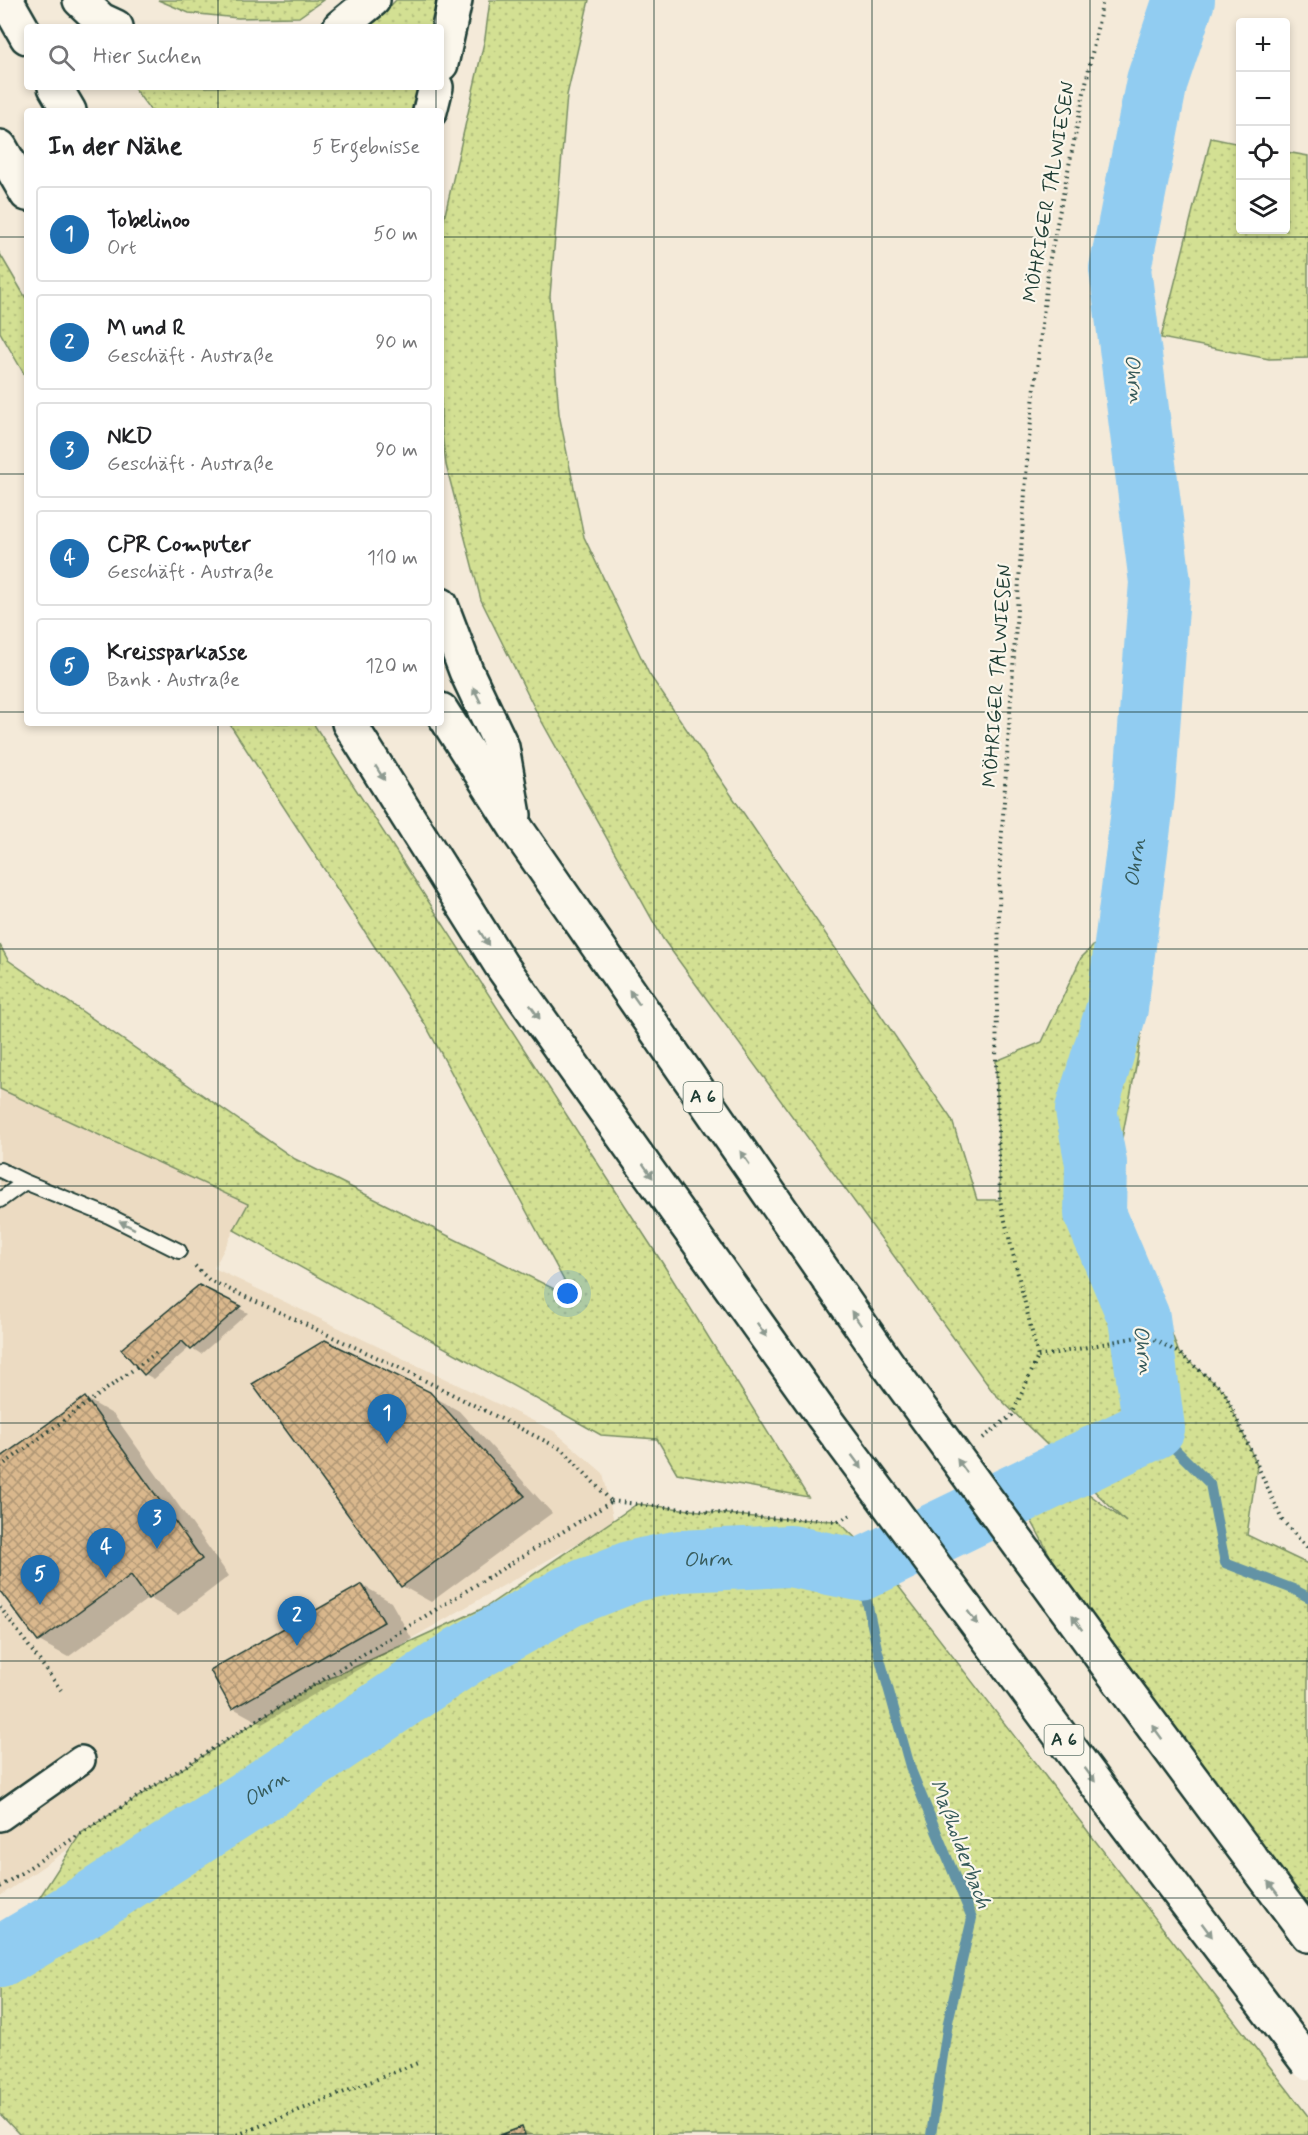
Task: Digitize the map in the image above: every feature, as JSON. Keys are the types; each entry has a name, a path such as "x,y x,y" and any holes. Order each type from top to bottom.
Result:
{"highway":[{"path":"6,0 24,32"},
{"path":"80,0 100,20 109,24"},
{"path":"344,24 374,0"},
{"path":"444,50 455,0"},
{"path":"57,90 67,108"},
{"path":"431,108 435,90"},
{"path":"0,147 24,189"},
{"path":"444,613 466,671 502,747 516,828"},
{"name":"A 6","path":"444,715 516,828 889,1366 1308,1935"},
{"name":"A 6","path":"351,726 501,965 822,1415 1112,1805 1308,2063"}],"street":[{"path":"0,1817 81,1760"}],"lane":[{"path":"0,1170 109,1216 179,1251"},
{"path":"0,1200 25,1182"}],"path":[{"name":"MÖHRIGER TALWIESEN","path":"1103,0 1049,263 1028,448 1000,860 996,1061 1000,1200 1038,1357 1147,1335 1179,1353 1224,1391 1282,1520 1308,1549"},
{"path":"0,1887 313,1686 611,1502 563,1450 400,1368 209,1280 179,1251"},
{"path":"0,1467 156,1353"},
{"path":"0,1607 61,1690"},
{"path":"237,2135 420,2062"}],"shaded area":[{"path":"0,1089 248,1204 214,1268 554,1431 603,1473 614,1522 308,1698 86,1837 0,1896"}],"green space":[{"path":"158,0 323,0 299,17 238,18 189,13"},
{"path":"396,0 445,0 440,24 372,24"},
{"path":"490,0 589,0 567,95 550,296 559,414 584,537 649,674 952,1120 977,1200 1000,1200 996,1061 1042,1042 1081,958 1130,910 1156,933 1137,1061 1111,1195 1148,1269 1179,1353 1224,1391 1257,1465 1247,1535 1308,1564 1308,1927 1111,1670 1029,1516 1061,1473 1126,1522 993,1392 663,939 536,711 481,600 444,449 444,219 485,38"},
{"path":"135,90 424,90 421,108 149,108"},
{"path":"1211,138 1236,143 1236,234 1290,234 1290,153 1308,156 1308,358 1269,359 1161,338"},
{"path":"0,254 24,295 24,374 0,332"},
{"path":"231,726 315,726 663,1264 808,1497 677,1473 657,1439 601,1435 234,1230 248,1204 0,1089 0,945 8,960 295,1159 574,1299 425,1024"},
{"path":"637,1504 763,1518 838,1521 879,1561 1308,2116 1308,2135 20,2135 0,2114 0,1924 36,1903 81,1833 313,1686 486,1607"}],"building":[{"path":"199,1285 241,1306 191,1350 182,1341 144,1375 121,1349"},
{"path":"325,1340 430,1392 525,1496 401,1587 252,1384"},
{"path":"85,1397 202,1559 148,1599 131,1575 38,1642 0,1591 0,1458"},
{"path":"362,1584 384,1622 232,1709 210,1670"},
{"path":"522,2127 525,2135 500,2135"}],"waterway":[{"name":"Ohrn","path":"0,1957 78,1911 248,1801 463,1656 569,1596 633,1571 680,1561 790,1556 860,1570 1154,1428 1139,1318 1095,1214 1096,1163 1086,1110 1117,1008 1144,795 1160,582 1120,269 1157,81 1184,0"},
{"path":"1154,1428 1210,1484 1225,1563 1308,1597"},
{"name":"Maßholderbach","path":"860,1570 877,1648 911,1770 972,1918 948,2022 931,2135"}],"place":[{"name":"Tobelinoo","path":"387,1444"},
{"name":"NKD","path":"157,1549"},
{"name":"CPR Computer","path":"106,1578"},
{"name":"Kreissparkasse","path":"40,1605"},
{"name":"M und R","path":"297,1646"}]}
